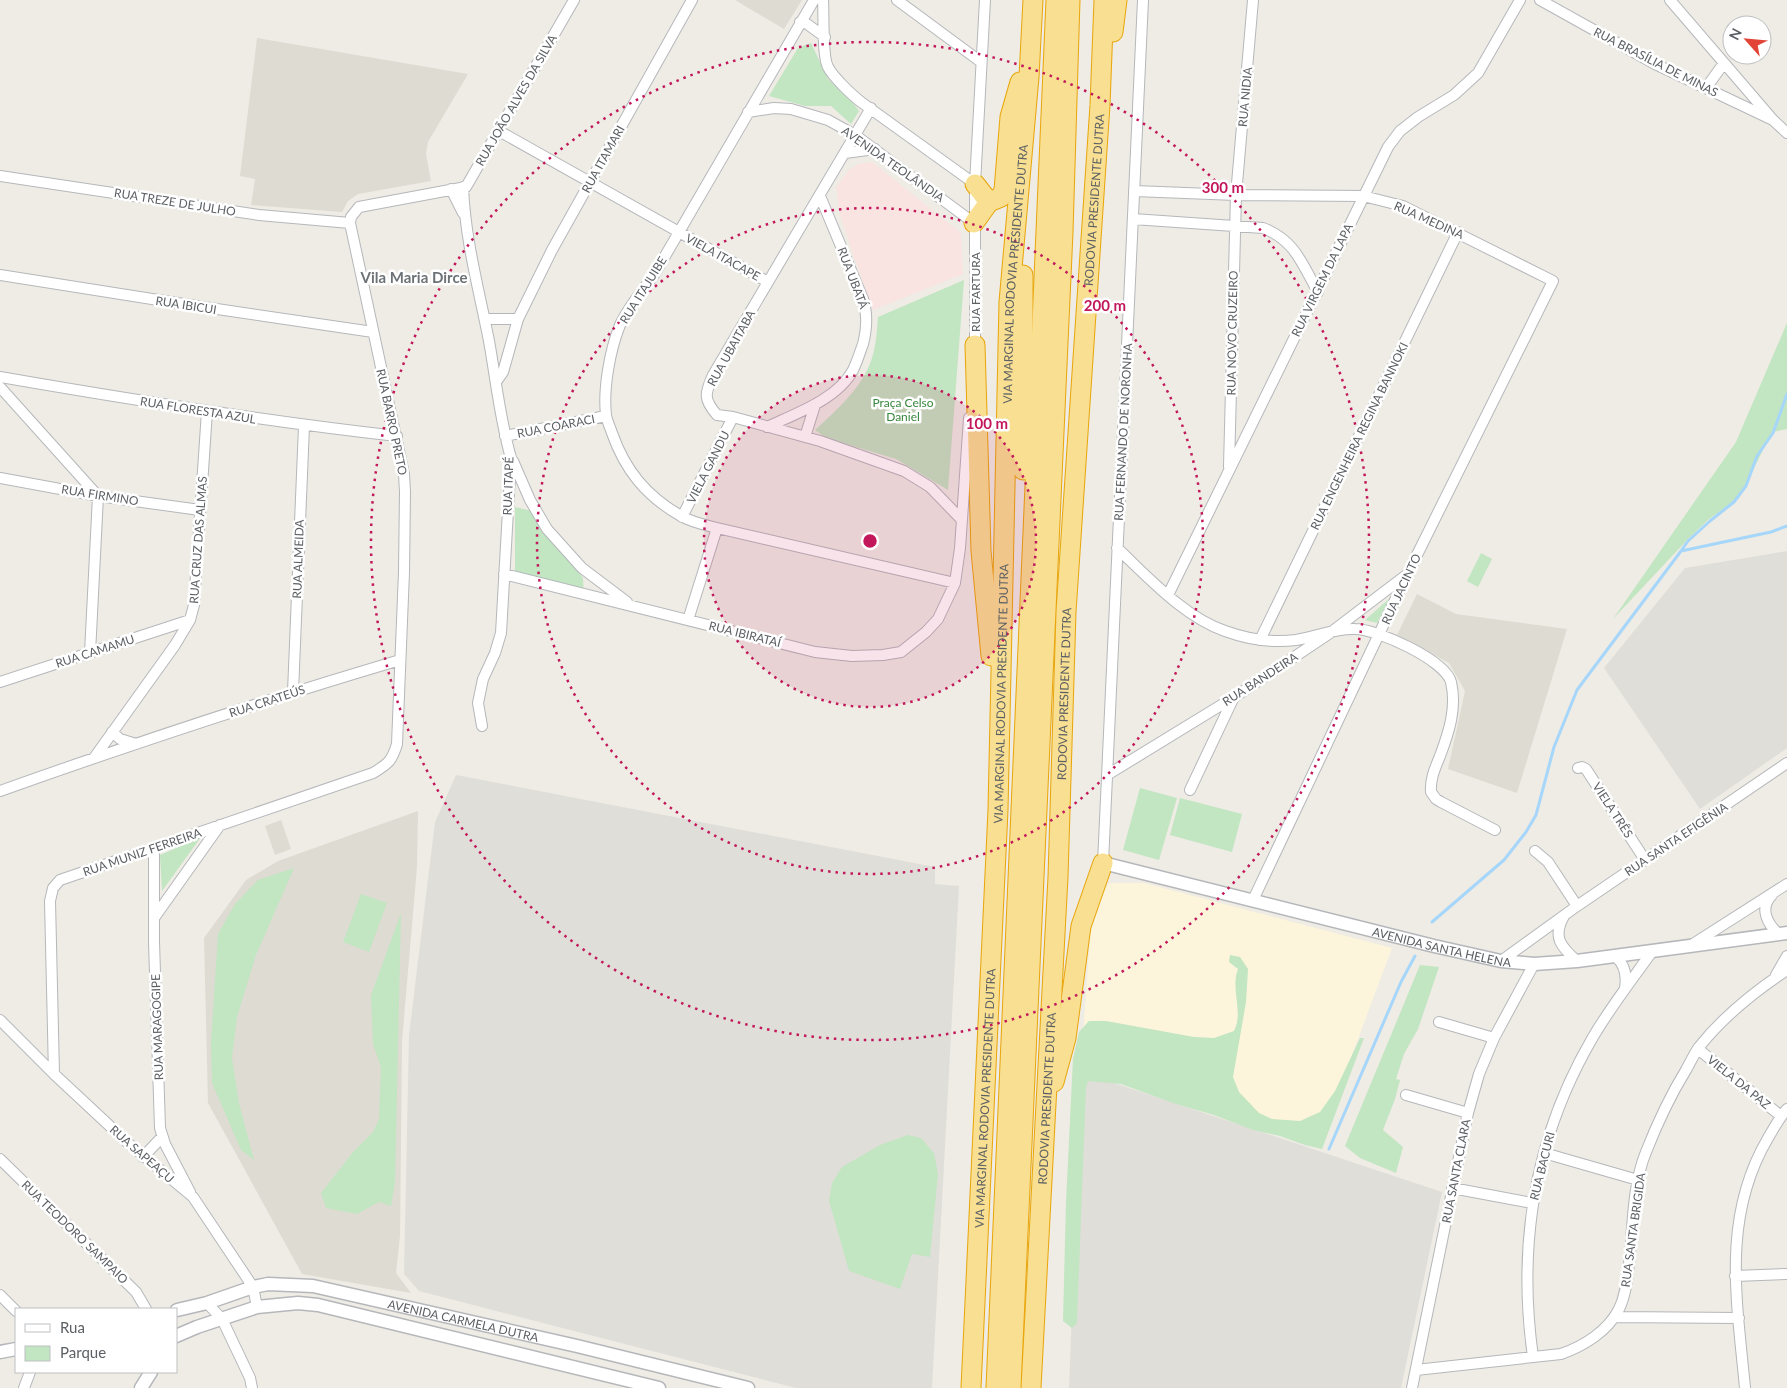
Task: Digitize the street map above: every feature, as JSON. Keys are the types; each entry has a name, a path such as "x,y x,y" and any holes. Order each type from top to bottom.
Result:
{"highway":[{"name":"VIA MARGINAL RODOVIA PRESIDENTE DUTRA","path":"971,1388 998,810 1009,302 1029,77 1033,0"},
{"path":"996,1388 1056,0"},
{"name":"RODOVIA PRESIDENTE DUTRA","path":"1011,1388 1063,232 1070,0"},
{"name":"RODOVIA PRESIDENTE DUTRA","path":"1031,1388 1058,877 1066,612 1100,104 1104,0"},
{"path":"1100,104 1117,0"},
{"path":"974,223 989,202 1001,197 1004,190 1010,116 1030,42"},
{"path":"975,184 989,202"},
{"path":"1016,212 1022,232 1023,531 1032,548"},
{"path":"975,345 981,550 991,647 989,774 998,810"},
{"path":"1045,1110 1066,1038 1081,926 1103,864"},
{"path":"963,1388 968,1314 975,1288"}],"street":[{"name":"RUA JOÃO ALVES DA SILVA","path":"463,187 466,187 574,0"},
{"name":"RUA ITAMARI","path":"496,382 503,372 518,319 552,250 692,0"},
{"name":"RUA ITAJUIBE","path":"814,0 654,274 621,324 614,342 607,379 606,416 617,446 634,477 658,501 682,517 716,528 955,583"},
{"path":"823,0 824,49 828,67 852,94 975,184"},
{"path":"897,0 981,62"},
{"name":"RUA FARTURA","path":"955,583 975,345 975,184 985,0"},
{"name":"RUA FERNANDO DE NORONHA","path":"1103,864 1143,0"},
{"name":"RUA NIDIA","path":"1236,195 1253,0"},
{"name":"RUA VIRGEM DA LAPA","path":"1168,595 1388,147 1400,131 1418,117 1454,95 1478,73 1520,0"},
{"name":"RUA BRASÍLIA DE MINAS","path":"1540,0 1655,64 1773,120"},
{"path":"1670,0 1722,61"},
{"path":"800,22 807,24 825,37"},
{"path":"1706,88 1723,65"},
{"path":"1726,65 1773,120 1787,133"},
{"name":"AVENIDA TEOLÂNDIA","path":"748,112 774,108 791,109 828,120 855,135 974,223"},
{"name":"RUA UBAITABA","path":"871,108 713,375 707,390 708,404 717,415 733,417 805,437 904,471 930,487 961,518"},
{"name":"VIELA ITACAPE","path":"498,131 768,282"},
{"path":"845,153 875,150"},
{"name":"RUA TREZE DE JULHO","path":"0,176 260,215 350,223"},
{"path":"350,223 351,216 359,207 463,187"},
{"name":"RUA ITAPÉ","path":"463,187 464,216 505,436 511,458 501,633 495,653 483,679 478,703 482,726"},
{"name":"RUA ITAPÉ","path":"451,189 464,216"},
{"name":"RUA MEDINA","path":"1134,191 1236,195 1363,196 1403,206 1553,281"},
{"name":"RUA NOVO CRUZEIRO","path":"1229,470 1236,195"},
{"name":"RUA UBATÁ","path":"767,427 815,405 841,385 853,370 866,330 867,311 820,196"},
{"path":"1133,219 1263,228 1276,233 1288,242 1318,292"},
{"name":"RUA BARRO PRETO","path":"350,223 397,436 406,492 396,744"},
{"name":"RUA ENGENHEIRA REGINA BANNOKI","path":"1260,640 1458,232"},
{"name":"RUA IBICUI","path":"0,275 190,306 373,332"},
{"name":"RUA JACINTO","path":"1253,900 1407,575 1553,281"},
{"path":"484,317 492,319 518,319"},
{"name":"RUA FLORESTA AZUL","path":"0,377 304,426 397,436"},
{"path":"0,387 98,496 90,653"},
{"path":"805,437 815,405"},
{"name":"RUA CRUZ DAS ALMAS","path":"94,758 176,645 190,620 194,605 207,411"},
{"name":"RUA COARACI","path":"505,436 606,416"},
{"name":"VIELA GANDU","path":"682,517 733,417"},
{"name":"RUA ALMEIDA","path":"293,692 304,426"},
{"path":"511,458 530,500 547,529 582,568 632,605"},
{"name":"RUA FIRMINO","path":"0,478 98,496 200,510"},
{"path":"688,620 716,528"},
{"path":"1117,548 1168,595 1196,617 1224,631 1260,640 1294,640 1353,629 1380,634 1427,658 1443,669 1450,680 1454,700 1452,718 1432,776 1431,792 1441,802 1495,830"},
{"name":"RUA IBIRATAÍ","path":"504,574 815,652 852,656 883,656 901,652 926,632 938,619 955,583"},
{"name":"RUA BANDEIRA","path":"1107,775 1233,698 1330,633 1407,575"},
{"name":"RUA CAMAMU","path":"0,682 190,620"},
{"name":"RUA CRATEÚS","path":"0,791 293,692 400,660"},
{"path":"1190,790 1233,698"},
{"path":"112,732 120,739 136,744"},
{"name":"RUA MUNIZ FERREIRA","path":"54,1074 50,901 53,888 60,880 374,773 387,764 393,756 396,744"},
{"name":"RUA SANTA EFIGÊNIA","path":"1501,961 1577,906 1787,763"},
{"name":"VIELA TRÊS","path":"1578,768 1586,769 1645,860"},
{"path":"154,918 220,825"},
{"name":"RUA MARAGOGIPE","path":"154,848 154,918 162,1137 193,1197"},
{"path":"1535,851 1548,862 1577,906"},
{"name":"AVENIDA SANTA HELENA","path":"1103,864 1501,961 1534,964 1577,962 1783,934"},
{"path":"1692,945 1787,884"},
{"path":"1774,893 1767,900 1765,908 1766,919 1770,925 1783,934"},
{"path":"1564,915 1559,926 1559,938 1565,951 1577,962"},
{"name":"RUA BACURI","path":"1533,1357 1529,1328 1526,1274 1532,1203 1544,1154 1559,1104 1593,1036 1651,953"},
{"name":"RUA SANTA BRIGIDA","path":"1775,978 1787,956"},
{"path":"1616,957 1620,961 1625,973 1626,981 1622,994"},
{"name":"RUA SANTA CLARA","path":"1412,1388 1468,1113 1479,1074 1494,1038 1534,964"},
{"name":"RUA SANTA BRIGIDA","path":"1615,1317 1627,1283 1638,1180 1645,1154 1660,1120 1698,1049 1717,1026 1787,970"},
{"name":"RUA SAPEAÇU","path":"0,1020 54,1074 143,1156 193,1197 253,1287 257,1307"},
{"path":"1439,1022 1494,1038"},
{"name":"VIELA DA PAZ","path":"1698,1049 1784,1113"},
{"path":"1406,1095 1468,1113"},
{"path":"1746,1388 1735,1276 1737,1230 1746,1187 1757,1158 1784,1113"},
{"path":"143,1156 162,1137"},
{"path":"1544,1154 1638,1180"},
{"name":"RUA TEODORO SAMPAIO","path":"0,1159 136,1292 145,1308"},
{"path":"1452,1188 1532,1203"},
{"path":"1735,1276 1787,1274"},
{"name":"AVENIDA CARMELA DUTRA","path":"178,1310 207,1303 253,1287 280,1284 319,1288 577,1346 748,1388"},
{"path":"0,1295 15,1310"},
{"path":"207,1303 222,1319 250,1378 252,1388"},
{"name":"AVENIDA CARMELA DUTRA","path":"180,1334 257,1307 298,1303 318,1305 659,1388"},
{"path":"178,1311 182,1313 187,1322 180,1334"},
{"path":"1416,1370 1561,1354 1575,1349 1597,1335 1615,1317 1739,1318"},
{"path":"0,1352 15,1349"},
{"path":"24,1388 30,1373"},
{"path":"141,1388 150,1373"}],"shaded area":[{"path":"735,0 802,0 784,29"},
{"path":"257,38 468,74 428,142 426,154 431,181 358,194 348,201 342,212 251,205 255,179 240,176"},
{"path":"872,162 961,233 963,274 873,310 839,211 836,187 849,170 858,164"},
{"path":"1787,551 1787,748 1700,809 1604,668 1685,568"},
{"path":"1417,594 1456,614 1567,629 1517,793 1448,769 1465,691 1449,663 1397,635"},
{"path":"456,775 935,867 935,884 959,886 932,1388 796,1388 419,1291 404,1274 409,1035 435,822"},
{"path":"418,811 417,867 402,1041 400,1236 396,1273 411,1293 302,1274 208,1103 204,938 246,880 278,861"},
{"path":"281,820 291,849 275,855 265,826"},
{"path":"1109,883 1144,883 1392,948 1318,1146 1081,1064 1092,909"},
{"path":"1081,1072 1442,1192 1401,1388 1069,1388"}],"green space":[{"path":"811,43 828,79 859,111 851,124 831,106 805,106 769,96 798,48"},
{"name":"Praça Celso Daniel","path":"964,280 948,490 896,459 826,438 815,430 844,402 867,370 875,345 878,317"},
{"path":"1787,323 1787,429 1772,432 1739,498 1709,519 1688,539 1613,619 1736,442"},
{"path":"515,507 532,511 561,553 572,563 583,578 584,600 515,581"},
{"path":"1481,553 1492,559 1478,587 1467,581"},
{"path":"1390,598 1377,623 1365,620"},
{"path":"1140,788 1177,798 1159,860 1123,850"},
{"path":"1180,798 1242,814 1232,852 1170,835"},
{"path":"201,837 162,891 160,855"},
{"path":"294,868 256,955 237,1017 232,1058 239,1103 254,1160 241,1150 212,1083 211,1042 218,934 235,904 258,880"},
{"path":"361,894 387,903 369,952 343,942"},
{"path":"401,913 395,1182 391,1206 379,1202 357,1214 326,1208 321,1193 353,1152 373,1132 379,1119 381,1067 373,1044 371,995"},
{"path":"1230,955 1240,957 1248,969 1246,1002 1233,1077 1239,1092 1259,1113 1272,1119 1300,1121 1320,1112 1335,1091 1360,1038 1364,1038 1322,1149 1253,1130 1121,1084 1088,1081 1086,1088 1077,1323 1072,1328 1063,1321 1066,1202 1073,1059 1079,1032 1089,1021 1106,1021 1194,1037 1214,1038 1234,1031 1238,1016 1235,984 1238,969 1229,962"},
{"path":"1420,965 1439,967 1418,1029 1404,1054 1396,1079 1400,1080 1395,1099 1383,1130 1403,1147 1396,1173 1360,1158 1345,1146"},
{"path":"908,1135 921,1138 934,1153 938,1174 930,1257 912,1254 900,1289 849,1271 829,1201 832,1183 842,1167 880,1145"}],"waterway":[{"path":"1681,551 1688,541 1734,502 1746,486 1757,456 1773,433 1787,394"},
{"path":"1432,922 1504,860 1526,832 1536,815 1554,747 1577,690 1681,551 1771,532 1787,526"},
{"path":"1329,1149 1401,982 1415,956"}],"district":[{"name":"Vila Maria Dirce","path":"414,277"}]}
